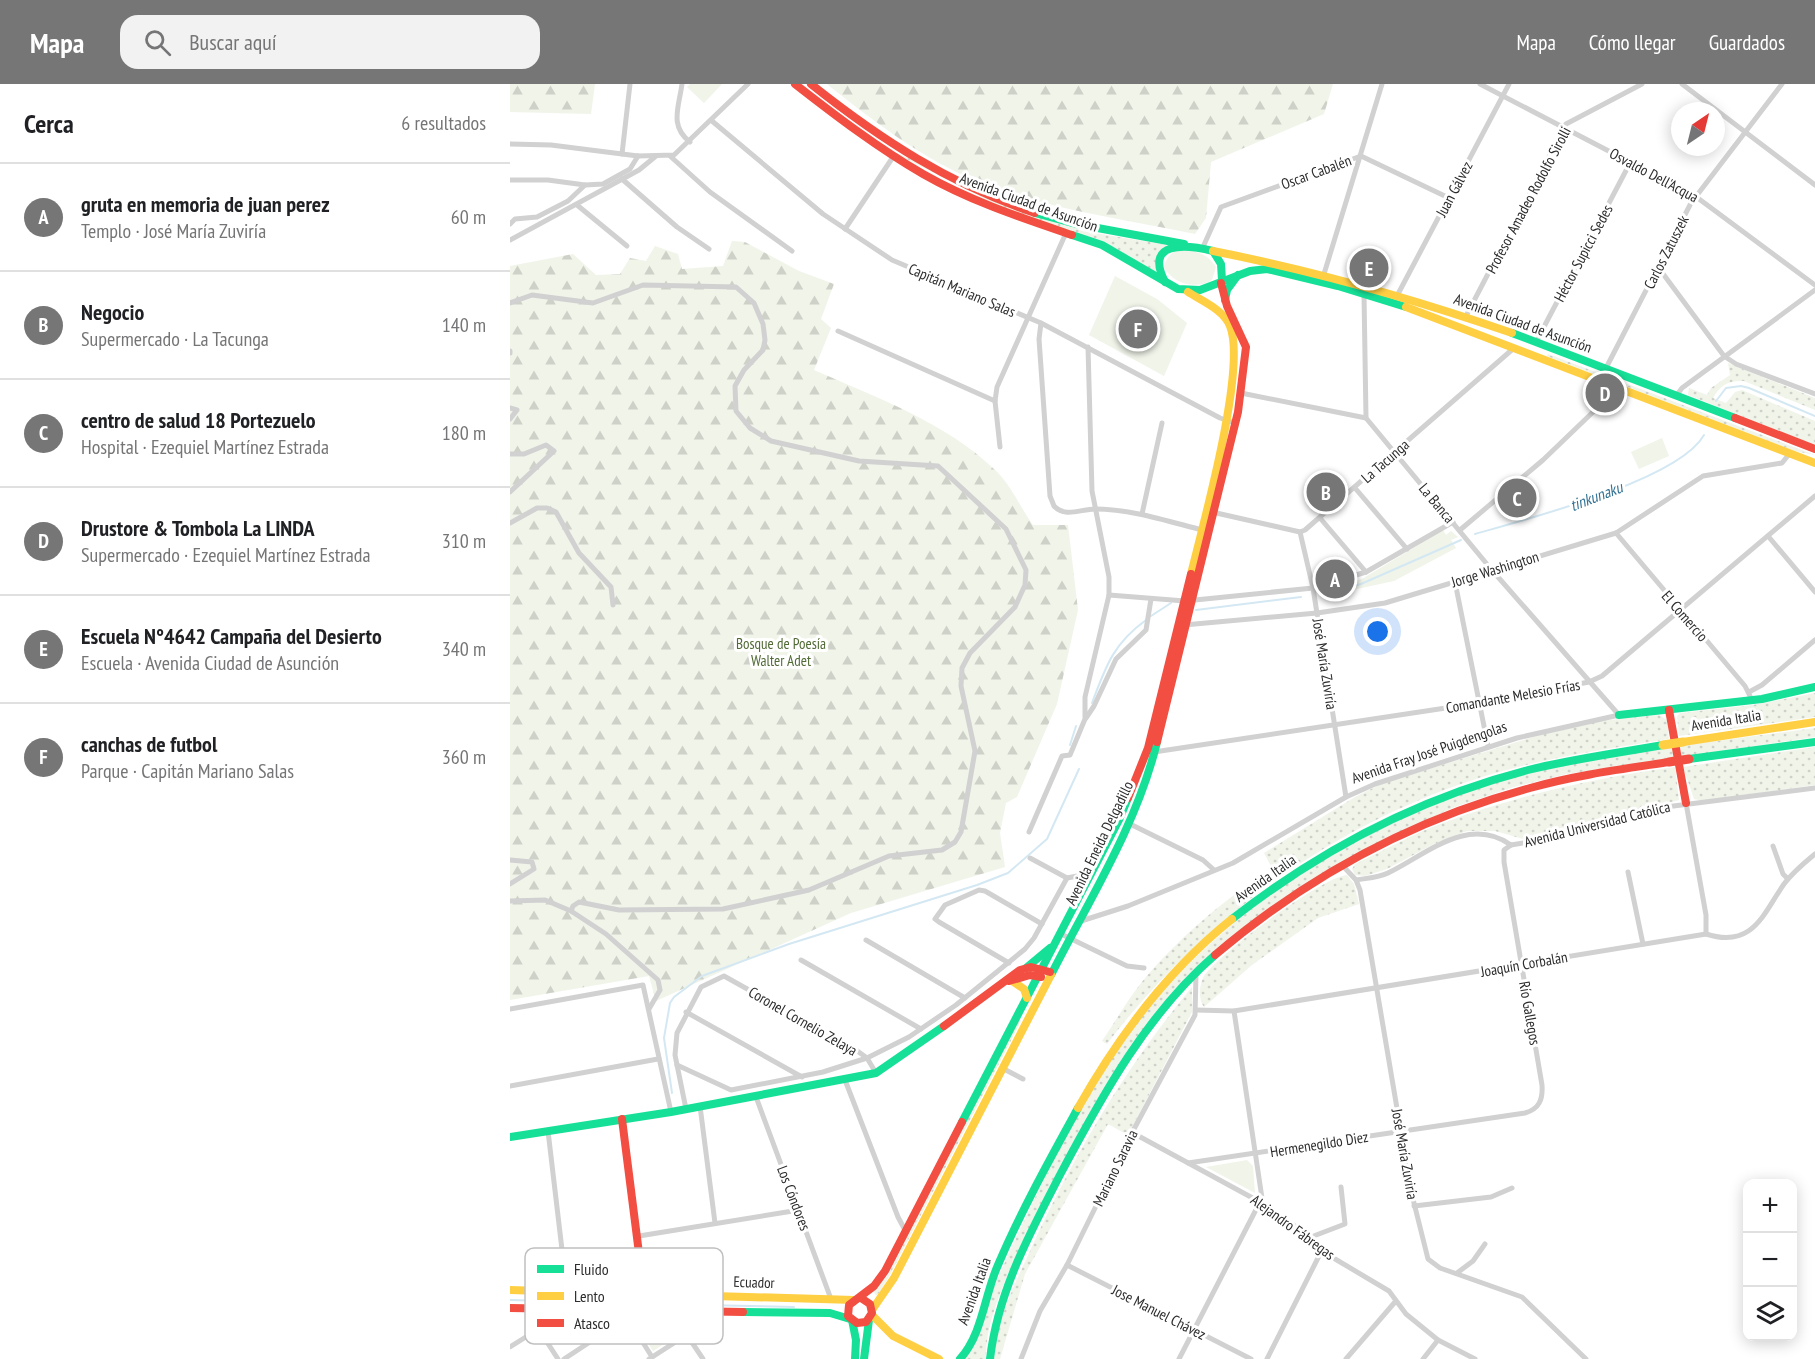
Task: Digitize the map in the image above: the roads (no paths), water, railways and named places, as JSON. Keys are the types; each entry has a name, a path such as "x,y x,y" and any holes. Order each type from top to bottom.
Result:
{"main road":[{"name":"Avenida Ciudad de Asunción","path":"795,84 893,157 960,194 1002,211 1102,245 1166,283"},
{"name":"Avenida Ciudad de Asunción","path":"811,84 890,145 958,184 1040,215 1184,244"},
{"path":"1184,244 1203,247 1212,251 1221,264 1222,281 1208,290 1188,292 1166,283 1159,269 1161,257 1168,249 1184,244"},
{"name":"Avenida Ciudad de Asunción","path":"1212,251 1324,274 1398,294 1535,343 1815,449"},
{"name":"Avenida Ciudad de Asunción","path":"1222,281 1259,269 1280,271 1364,294 1514,348 1815,463"},
{"path":"1225,300 1227,290 1238,275"},
{"name":"Avenida Eneida Delgadillo","path":"857,1299 879,1280 906,1232 1027,999 1044,974 1054,944 1077,922 1143,789 1231,421 1241,393 1245,340 1225,300 1222,281"},
{"name":"Avenida Eneida Delgadillo","path":"1188,292 1220,312 1233,334 1231,421"},
{"name":"Avenida Eneida Delgadillo","path":"1189,601 1202,530 1210,512"},
{"name":"Avenida Fray José Puigdengolas","path":"1619,715 1669,710 1815,687"},
{"path":"1669,710 1686,804"},
{"name":"Avenida Italia","path":"960,1359 970,1346 992,1279 1011,1236 1100,1070 1157,992 1207,942 1263,896 1306,867 1415,809 1470,788 1527,771 1664,745 1815,722"},
{"name":"Avenida Italia","path":"990,1359 994,1326 1015,1271 1078,1142 1144,1035 1174,996 1196,974 1268,914 1342,865 1427,824 1502,796 1594,774 1815,742"},
{"name":"Avenida Eneida Delgadillo","path":"864,1359 871,1315 894,1278 1002,1068 1088,880 1151,752"},
{"path":"510,1137 756,1097 876,1072 895,1062 1008,981 1054,944"},
{"path":"1026,968 1044,974"},
{"path":"1008,981 1024,976 1044,974"},
{"path":"1008,981 1024,989 1027,999"},
{"path":"622,1119 640,1248"},
{"name":"Ecuador","path":"510,1290 525,1291"},
{"name":"Ecuador","path":"723,1296 857,1299"},
{"path":"855,1359 856,1340 847,1308 857,1299 870,1304 871,1315 883,1330 939,1359"},
{"name":"Ecuador","path":"510,1308 525,1308"},
{"name":"Ecuador","path":"723,1312 830,1313 851,1320"},
{"path":"851,1320 860,1323 871,1315"}],"street":[{"path":"622,154 630,84"},
{"path":"681,84 676,125 678,132 690,142"},
{"path":"510,144 551,145 638,156 670,156 690,142 748,84"},
{"path":"1324,274 1382,84"},
{"name":"Osvaldo Dell'Acqua","path":"1480,84 1695,196 1815,285"},
{"name":"Juan Gálvez","path":"1398,294 1509,84"},
{"name":"Profesor Amadeo Rodolfo Sirolli","path":"1465,318 1564,128 1571,120 1642,84"},
{"path":"1682,84 1815,185"},
{"name":"Carlos Zatuszek","path":"1605,370 1695,196 1782,84"},
{"name":"Capitán Mariano Salas","path":"712,121 844,229 901,265 1041,323 1231,421"},
{"path":"510,180 603,184 630,169 638,156"},
{"path":"510,240 650,164 656,156"},
{"path":"670,156 710,192 792,251"},
{"name":"Oscar Cabalén","path":"1203,247 1221,207 1360,156 1449,198"},
{"path":"844,229 893,157"},
{"name":"Héctor Supicci Sedes","path":"1535,343 1630,163"},
{"path":"622,179 677,227 709,249"},
{"path":"511,221 537,217 568,201 585,185"},
{"path":"577,205 627,246"},
{"path":"1000,447 995,401 998,387 1067,232"},
{"path":"1658,267 1724,356 1736,363 1815,394"},
{"path":"510,303 532,295 592,303 643,285 736,287 754,303 763,324 765,340 764,350 744,370 735,386 736,411 750,428 771,441 859,461 938,466 1006,530 1026,570 1025,585 1015,607 970,653 962,668 960,686 975,751 961,832 951,846 942,850 889,856 809,890 723,909 619,910 579,902 573,906 571,911"},
{"path":"1675,397 1682,388 1815,290"},
{"path":"1241,393 1366,418 1364,294"},
{"path":"1041,323 1039,339 1050,496 1054,506 1062,512 1095,508 1142,514 1202,530"},
{"path":"838,331 995,401"},
{"path":"1085,719 1085,698 1109,595 1109,577 1092,491 1088,347"},
{"name":"La Tacunga","path":"1300,532 1355,488 1514,348"},
{"path":"1460,530 1543,460 1618,388"},
{"path":"510,408 517,410 510,419"},
{"name":"La Banca","path":"1366,418 1491,569 1619,715"},
{"path":"1142,514 1162,423"},
{"path":"510,454 524,454 546,445 554,451 510,492"},
{"name":"Jorge Washington","path":"1183,625 1317,613 1377,605 1616,533 1703,476 1782,463 1790,453"},
{"path":"1355,488 1407,549"},
{"name":"Comandante Melesio Frías","path":"1151,752 1479,703 1589,682 1602,676 1815,496"},
{"path":"510,523 537,508 547,508 556,512 579,553 611,587 613,605"},
{"path":"1210,512 1300,532"},
{"path":"1320,518 1366,572"},
{"path":"1109,595 1189,601 1313,588 1366,572 1453,522"},
{"name":"José María Zuviría","path":"1300,532 1313,588 1346,797"},
{"name":"El Comercio","path":"1616,533 1750,696"},
{"path":"1768,536 1815,592"},
{"path":"1455,582 1488,746"},
{"path":"1029,832 1062,756 1070,755 1085,719 1094,706 1116,659 1146,630 1151,599"},
{"path":"1750,696 1815,639"},
{"name":"Avenida Fray José Puigdengolas","path":"1077,922 1128,906 1240,860 1346,797 1375,784 1488,746 1555,728 1619,715"},
{"name":"Avenida Universidad Católica","path":"1356,880 1388,873 1460,836 1480,832 1498,836 1511,845 1535,841 1642,810 1815,788"},
{"path":"1686,804 1706,915 1706,934"},
{"path":"1128,823 1203,860 1214,870"},
{"name":"Río Gallegos","path":"1511,845 1504,850 1504,862 1542,1092 1540,1103 1533,1110"},
{"path":"1773,846 1783,873 1788,879"},
{"name":"Joaquín Corbalán","path":"1196,1010 1234,1011 1706,934 1722,937 1744,933 1758,926 1788,879 1815,854"},
{"path":"1030,858 1067,878 1077,876 1088,880"},
{"path":"510,860 532,862 534,869 510,884"},
{"path":"1342,865 1356,880"},
{"path":"1628,872 1643,944"},
{"path":"678,1065 731,1090 802,1077 867,1058 921,1029 1009,963 1030,944 1067,878"},
{"name":"José María Zuviría","path":"1356,880 1378,988 1414,1206 1428,1259 1436,1266 1522,1297 1586,1359"},
{"path":"1009,963 935,919 945,905 979,890 985,891 1042,924"},
{"path":"510,901 545,900 571,911 606,934 658,980 660,990 649,1009"},
{"path":"1064,935 1127,966 1144,968"},
{"path":"866,940 965,998"},
{"path":"801,960 921,1029"},
{"name":"Mariano Saravia","path":"1021,1359 1040,1311 1067,1265 1196,1010 1196,974"},
{"name":"Coronel Cornelio Zelaya","path":"686,1012 701,987 724,976 867,1058 876,1072"},
{"path":"510,1009 643,985 671,1112"},
{"path":"1188,1163 1257,1154 1234,1011"},
{"path":"686,1109 676,1040 686,1012 802,1077"},
{"path":"510,1086 658,1059"},
{"path":"1002,1068 1023,1079"},
{"path":"845,1080 898,1217 906,1232"},
{"name":"Los Cóndores","path":"756,1097 831,1299"},
{"path":"700,1106 715,1223"},
{"name":"Hermenegildo Diez","path":"1260,1202 1257,1154 1533,1110"},
{"path":"548,1131 562,1248"},
{"name":"Alejandro Fábregas","path":"1133,1133 1260,1202 1311,1237 1322,1250 1389,1291 1406,1314 1438,1340 1475,1359"},
{"path":"1311,1237 1346,1224 1341,1187"},
{"path":"1414,1206 1491,1197 1512,1188"},
{"path":"1179,1359 1260,1202"},
{"path":"639,1236 799,1210"},
{"path":"1457,1273 1473,1261 1485,1244"},
{"path":"1267,1359 1322,1250"},
{"name":"Jose Manuel Chávez","path":"1067,1265 1251,1359"},
{"path":"1346,1359 1395,1302"},
{"path":"510,1347 525,1337"},
{"path":"1423,1359 1438,1340"},
{"path":"548,1344 558,1359"},
{"path":"564,1359 586,1344"},
{"path":"642,1344 650,1358 673,1344"},
{"path":"693,1344 703,1359"}],"waterway":[{"path":"1716,401 1726,388 1741,386 1815,416"},
{"name":"tinkunaku","path":"1475,534 1564,508 1634,482 1689,452 1704,435"},
{"name":"tinkunaku","path":"1322,595 1361,584 1461,540"},
{"path":"1196,610 1301,597"},
{"path":"1151,616 1171,603"},
{"path":"1092,703 1118,647 1146,620"},
{"path":"1070,745 1076,726"},
{"path":"672,1093 664,1038 670,1003 674,997 702,976 789,944 977,885 1008,873 1047,839 1079,769"},
{"path":"510,1300 525,1300"},
{"path":"723,1306 794,1307"}],"place":[{"name":"Escuela N°4642 Campaña del Desierto","path":"1369,268"},
{"name":"canchas de futbol","path":"1138,329"},
{"name":"Drustore & Tombola La LINDA","path":"1605,393"},
{"name":"Negocio","path":"1326,492"},
{"name":"centro de salud 18 Portezuelo","path":"1517,498"},
{"name":"gruta en memoria de juan perez","path":"1335,579"}],"park label":[{"name":"Bosque de Poesía Walter Adet","path":"781,652"}]}
